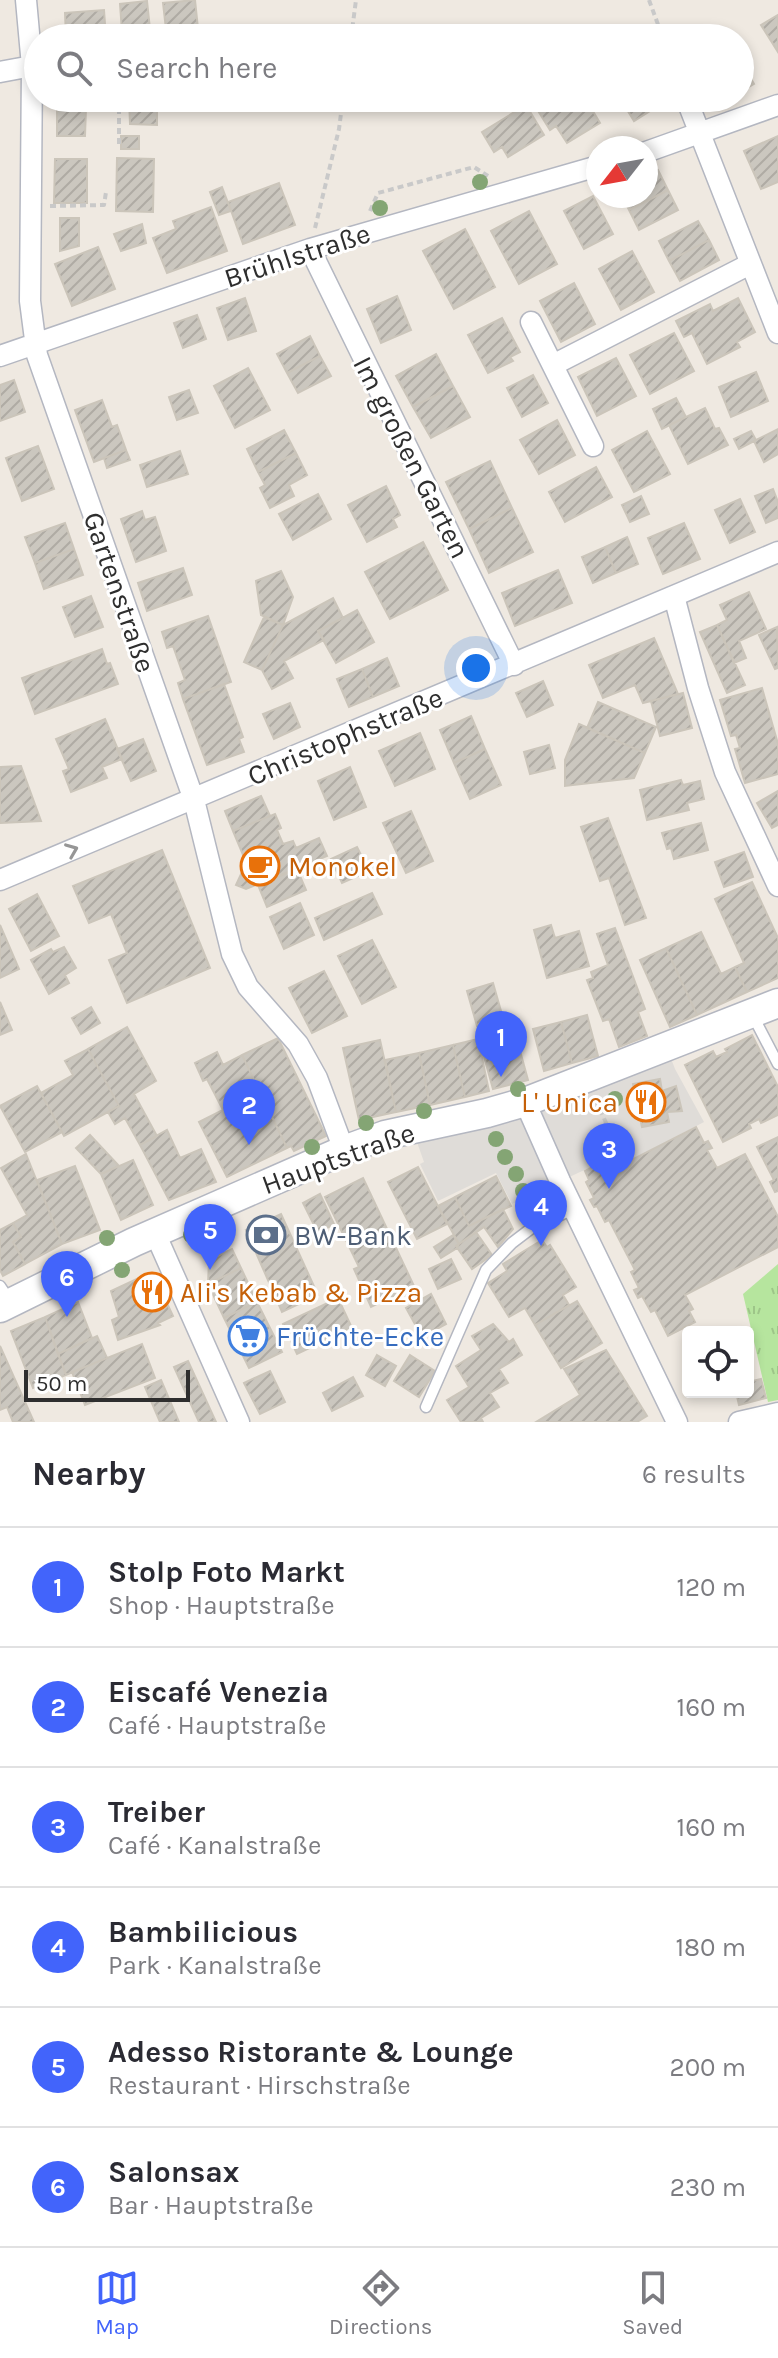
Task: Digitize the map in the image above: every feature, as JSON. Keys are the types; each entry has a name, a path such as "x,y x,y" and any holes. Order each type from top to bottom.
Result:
{"main road":[{"name":"Hauptstraße","path":"4,1299 344,1150 385,1135 525,1102 765,1009"}],"street":[{"name":"Gartenstraße","path":"26,0 28,24"},
{"path":"0,72 24,68"},
{"path":"658,148 778,105"},
{"name":"Gartenstraße","path":"32,112 30,301 34,343 194,800 232,954 248,987 298,1044 317,1078 344,1150"},
{"path":"692,112 778,333"},
{"name":"Brühlstraße","path":"0,356 310,249 586,169"},
{"name":"Im großen Garten","path":"310,249 514,665"},
{"path":"553,365 750,264"},
{"path":"531,322 593,446"},
{"name":"Christophstraße","path":"0,880 778,552"},
{"path":"674,596 698,688 725,772 778,886"},
{"path":"525,1102 677,1422"},
{"path":"155,1233 239,1422"},
{"path":"739,1422 778,1413"}],"lane":[{"path":"765,1009 778,1064"},
{"path":"426,1407 486,1270 533,1227 574,1209"}],"path":[{"path":"353,24 356,0"},
{"path":"649,0 658,24"},
{"path":"119,112 119,144"},
{"path":"310,249 341,112"},
{"path":"358,235 378,193 474,167 512,191"},
{"path":"31,206 104,205 106,192"},
{"path":"586,1077 624,1164"}],"green space":[{"path":"778,1264 778,1400 768,1402 754,1342 754,1326 750,1326 743,1294"}],"shaded area":[{"path":"667,1048 704,1122 620,1166 614,1156 512,1204 496,1173 438,1201 420,1164 424,1162 412,1128","holes":["659,1079 662,1091 676,1086 682,1111 667,1112 668,1122 642,1127 633,1084"]}],"building":[{"path":"195,0 198,24 165,24 163,3"},
{"path":"147,1 149,24 121,24 120,4"},
{"path":"104,10 105,24 65,24 65,13"},
{"path":"778,15 778,52 761,25"},
{"path":"57,112 86,112 85,136 57,136"},
{"path":"130,112 157,112 157,125 130,124"},
{"path":"515,112 530,112 544,135 508,157 502,147 494,152 482,132"},
{"path":"539,112 593,112 600,123 567,143 556,126 550,130"},
{"path":"629,112 648,112 634,121"},
{"path":"121,136 139,136 139,149 121,149"},
{"path":"778,136 778,182 761,189 744,151"},
{"path":"117,158 154,159 153,212 116,211"},
{"path":"55,159 87,159 87,203 54,203"},
{"path":"658,170 668,190 658,195"},
{"path":"279,183 295,225 243,244 228,202"},
{"path":"222,187 231,211 219,215 210,192"},
{"path":"668,190 678,210 639,230 629,210 658,208 658,195"},
{"path":"586,200 586,208 599,208 613,234 584,249 564,211"},
{"path":"211,207 227,251 167,273 153,238 176,229 173,221"},
{"path":"529,211 557,264 519,284 491,231"},
{"path":"60,218 79,218 79,246 60,251"},
{"path":"698,221 709,240 669,261 659,241"},
{"path":"142,224 146,243 121,251 114,234"},
{"path":"465,229 495,287 454,309 423,251"},
{"path":"709,240 719,260 680,281 669,261"},
{"path":"98,247 115,289 72,306 55,264"},
{"path":"632,251 654,292 621,310 599,269"},
{"path":"574,283 595,324 561,342 540,301"},
{"path":"397,296 411,330 381,343 367,309"},
{"path":"245,298 256,331 228,340 217,308"},
{"path":"738,298 755,332 737,342 740,347 707,364 692,333 684,337 676,321 710,304 713,311"},
{"path":"197,315 206,339 183,348 174,323"},
{"path":"502,318 520,352 510,357 513,361 488,373 468,335"},
{"path":"674,333 694,371 650,394 630,355"},
{"path":"310,336 320,356 287,373 277,354"},
{"path":"436,354 453,386 413,407 396,376"},
{"path":"320,356 331,376 298,393 287,373"},
{"path":"616,358 636,396 597,416 578,377"},
{"path":"248,368 270,410 235,428 214,386"},
{"path":"756,372 768,401 731,417 719,387"},
{"path":"533,375 548,403 522,417 507,388"},
{"path":"14,380 25,412 0,421 0,385"},
{"path":"453,386 470,417 431,438 413,407"},
{"path":"189,390 198,413 177,420 169,397"},
{"path":"676,398 686,417 662,429 653,409"},
{"path":"102,400 112,427 117,425 126,450 94,462 75,410"},
{"path":"705,408 715,429 719,428 728,445 688,464 669,425"},
{"path":"557,420 575,455 539,474 520,440"},
{"path":"778,429 778,454 764,462 754,441"},
{"path":"284,430 296,453 258,472 247,449"},
{"path":"647,431 670,474 634,492 612,450"},
{"path":"751,431 756,440 739,449 734,439"},
{"path":"38,446 54,489 22,501 6,458"},
{"path":"126,450 130,460 107,468 104,458"},
{"path":"180,451 188,474 147,487 140,465"},
{"path":"296,453 307,475 289,485 294,496 270,508 260,488 265,485 258,472"},
{"path":"490,461 512,508 469,529 446,482"},
{"path":"596,467 612,497 565,522 549,492"},
{"path":"386,486 400,515 393,519 397,527 367,542 348,505"},
{"path":"773,489 778,502 778,518 766,523 755,496"},
{"path":"318,494 331,519 293,540 279,514"},
{"path":"641,496 649,514 630,522 622,505"},
{"path":"740,499 755,532 730,543 715,510"},
{"path":"512,508 533,552 489,573 469,529"},
{"path":"142,511 145,520 155,517 166,551 136,562 121,519"},
{"path":"65,523 74,549 35,563 25,537"},
{"path":"684,523 700,559 663,574 648,538"},
{"path":"627,537 638,564 616,573 605,547"},
{"path":"423,542 448,590 390,619 365,572"},
{"path":"605,547 616,573 593,583 582,557"},
{"path":"74,549 83,575 44,589 35,563"},
{"path":"183,568 192,595 147,611 138,583"},
{"path":"558,570 572,603 515,626 502,593"},
{"path":"281,571 293,597 283,625 261,615 256,581"},
{"path":"749,592 766,629 739,641 746,658 734,663 717,625 727,620 720,605"},
{"path":"91,596 103,627 75,637 63,607"},
{"path":"333,598 343,618 318,631 324,640 284,661 293,678 272,689 262,670 283,625"},
{"path":"357,610 374,642 336,663 318,631"},
{"path":"208,616 231,682 183,699 178,683 185,680 173,646 167,648 162,632"},
{"path":"264,617 283,625 262,670 244,662"},
{"path":"717,625 745,685 727,693 700,632"},
{"path":"777,627 778,668 775,669 759,635"},
{"path":"654,638 678,694 643,703 635,685 603,698 589,665"},
{"path":"102,649 118,684 35,714 22,678"},
{"path":"387,658 399,686 373,697 362,669"},
{"path":"362,669 373,697 349,707 337,679"},
{"path":"543,681 553,705 527,717 516,693"},
{"path":"224,684 243,737 239,739 244,752 207,765 183,699"},
{"path":"762,688 778,744 778,774 745,783 735,749 740,748 736,735 731,736 720,700"},
{"path":"683,693 692,728 660,736 651,701"},
{"path":"598,702 656,727 645,753 587,728"},
{"path":"290,703 300,727 274,739 263,714"},
{"path":"471,716 485,749 454,763 440,730"},
{"path":"105,719 122,759 102,767 107,778 71,792 63,771 69,769 56,739"},
{"path":"579,724 645,753 634,778 565,786 565,760"},
{"path":"420,733 435,769 395,786 379,751"},
{"path":"143,739 156,771 131,781 117,749"},
{"path":"549,745 555,768 530,774 524,752"},
{"path":"485,749 501,785 470,799 454,763"},
{"path":"21,766 41,821 0,823 0,767"},
{"path":"350,767 366,807 334,820 318,781"},
{"path":"681,780 683,785 700,781 704,799 687,803 689,810 647,820 640,790"},
{"path":"778,791 778,825 772,828 757,803"},
{"path":"261,796 270,816 233,831 225,811"},
{"path":"411,811 433,861 406,873 383,823"},
{"path":"275,814 283,844 293,841 296,848 319,838 327,856 246,889 236,885 242,872 249,869 233,831"},
{"path":"608,818 646,918 625,925 609,878 600,881 581,827"},
{"path":"701,823 708,850 674,859 662,833"},
{"path":"357,847 369,871 342,883 331,859"},
{"path":"162,850 210,968 127,1003 109,960 127,953 111,914 89,923 73,886"},
{"path":"744,852 753,877 724,887 715,862"},
{"path":"297,869 306,890 267,907 258,885"},
{"path":"752,882 778,938 778,978 747,992 735,967 744,963 715,899"},
{"path":"372,893 382,914 324,940 315,918"},
{"path":"37,894 59,936 31,951 9,909"},
{"path":"300,903 314,935 284,949 270,917"},
{"path":"0,925 19,969 0,978"},
{"path":"551,925 555,938 579,931 589,966 547,978 534,930"},
{"path":"615,928 645,1009 638,1012 647,1036 619,1047 609,1019 603,1021 587,980 593,978 591,972 608,965 597,934"},
{"path":"701,932 721,974 735,967 747,992 697,1015 666,948"},
{"path":"372,940 396,987 362,1004 338,956"},
{"path":"64,947 76,968 65,975 69,983 49,994 31,960 51,949 53,952"},
{"path":"666,948 697,1015 670,1027 640,960"},
{"path":"324,971 347,1016 312,1033 289,988"},
{"path":"493,983 503,1018 477,1026 467,991"},
{"path":"0,1002 12,1030 0,1035"},
{"path":"91,1007 100,1023 81,1034 72,1018"},
{"path":"587,1015 598,1056 572,1063 561,1022"},
{"path":"561,1022 572,1063 544,1071 533,1029"},
{"path":"127,1027 156,1081 134,1094 157,1136 140,1145 125,1118 115,1124 108,1112 119,1106 88,1049"},
{"path":"752,1035 778,1087 778,1115 761,1123 759,1119 749,1124 751,1128 723,1142 685,1065 713,1051 716,1057"},
{"path":"516,1036 528,1080 493,1089 481,1046"},
{"path":"278,1038 326,1136 294,1151 291,1146 287,1148 242,1055"},
{"path":"478,1039 489,1091 465,1097 453,1045"},
{"path":"380,1040 396,1112 359,1120 343,1048"},
{"path":"453,1045 465,1097 430,1105 419,1053"},
{"path":"88,1049 119,1106 64,1136 41,1093 73,1075 65,1061"},
{"path":"217,1052 223,1065 242,1055 287,1148 227,1177 199,1122 223,1110 195,1063"},
{"path":"419,1053 430,1105 396,1112 385,1060"},
{"path":"660,1079 662,1091 676,1086 682,1111 667,1112 669,1122 642,1127 633,1084"},
{"path":"37,1086 62,1132 25,1152 0,1106"},
{"path":"696,1127 704,1143 708,1141 712,1148 707,1150 717,1168 745,1154 778,1217 778,1247 685,1295 693,1309 689,1311 695,1322 682,1326 668,1336 655,1310 651,1312 642,1296 638,1298 634,1290 639,1288 631,1272 635,1270 609,1220 605,1222 597,1206 594,1207 590,1200 594,1198 586,1182 589,1180 585,1171 615,1155 620,1166"},
{"path":"167,1130 180,1158 201,1149 216,1182 169,1200 140,1145"},
{"path":"90,1135 119,1166 101,1174 76,1148"},
{"path":"778,1137 778,1191 775,1192 770,1182 774,1180 757,1147"},
{"path":"26,1154 62,1244 25,1264 13,1242 21,1237 13,1223 27,1215 1,1168"},
{"path":"133,1160 153,1205 121,1220 101,1174"},
{"path":"75,1166 100,1230 62,1244 37,1180"},
{"path":"418,1167 447,1224 417,1239 388,1182"},
{"path":"496,1176 511,1206 469,1226 455,1197"},
{"path":"363,1178 414,1286 371,1307 354,1269 359,1267 325,1197"},
{"path":"320,1194 334,1224 318,1233 303,1203"},
{"path":"455,1197 469,1226 503,1209 513,1229 498,1247 484,1227 459,1244 438,1206"},
{"path":"281,1214 318,1295 282,1312 246,1230"},
{"path":"13,1223 21,1237 13,1242 25,1264 3,1276 0,1270 0,1230"},
{"path":"476,1232 492,1255 472,1269 456,1246"},
{"path":"453,1235 459,1244 457,1248 441,1258 434,1247"},
{"path":"542,1240 547,1247 550,1245 576,1287 563,1295 569,1305 535,1325 525,1308 509,1317 488,1283 507,1271 503,1264"},
{"path":"232,1249 241,1268 208,1284 209,1260"},
{"path":"451,1259 461,1279 438,1289 429,1269"},
{"path":"241,1268 257,1302 224,1318 208,1284"},
{"path":"141,1277 144,1281 158,1284 173,1316 158,1323 160,1325 118,1340 112,1320 119,1317 111,1291"},
{"path":"431,1294 446,1324 422,1337 406,1308"},
{"path":"338,1298 352,1328 297,1354 283,1324"},
{"path":"577,1301 602,1343 561,1368 535,1325"},
{"path":"78,1302 92,1338 58,1354 45,1317"},
{"path":"257,1302 282,1352 249,1368 224,1318"},
{"path":"45,1317 66,1375 33,1388 11,1331"},
{"path":"493,1324 509,1342 513,1339 522,1355 499,1369 508,1383 490,1393 499,1407 481,1418 483,1422 461,1422 447,1400 469,1387 456,1366 481,1350 472,1336"},
{"path":"97,1336 107,1358 66,1375 58,1354"},
{"path":"142,1344 155,1378 85,1405 72,1372"},
{"path":"0,1346 34,1422 13,1422 7,1407 0,1410"},
{"path":"606,1350 647,1416 637,1422 536,1422 580,1395 564,1369"},
{"path":"377,1355 396,1366 385,1386 366,1375"},
{"path":"410,1355 435,1371 419,1397 394,1381"},
{"path":"188,1361 216,1422 199,1422 174,1367"},
{"path":"270,1371 285,1402 260,1414 244,1383"},
{"path":"353,1377 363,1396 332,1411 323,1393"},
{"path":"761,1379 766,1398 739,1405 737,1398 754,1398 754,1381"},
{"path":"161,1380 179,1422 160,1422 145,1387"}],"place":[{"name":"Monokel","path":"260,866"},
{"name":"Stolp Foto Markt","path":"501,1077"},
{"name":"L' Unica","path":"646,1102"},
{"name":"Eiscafé Venezia","path":"249,1145"},
{"name":"Treiber","path":"609,1189"},
{"name":"BW-Bank","path":"266,1235"},
{"name":"Bambilicious","path":"541,1246"},
{"name":"Adesso Ristorante & Lounge","path":"210,1270"},
{"name":"Ali's Kebab & Pizza","path":"152,1292"},
{"name":"Salonsax","path":"67,1317"},
{"name":"Früchte-Ecke","path":"248,1336"}]}
